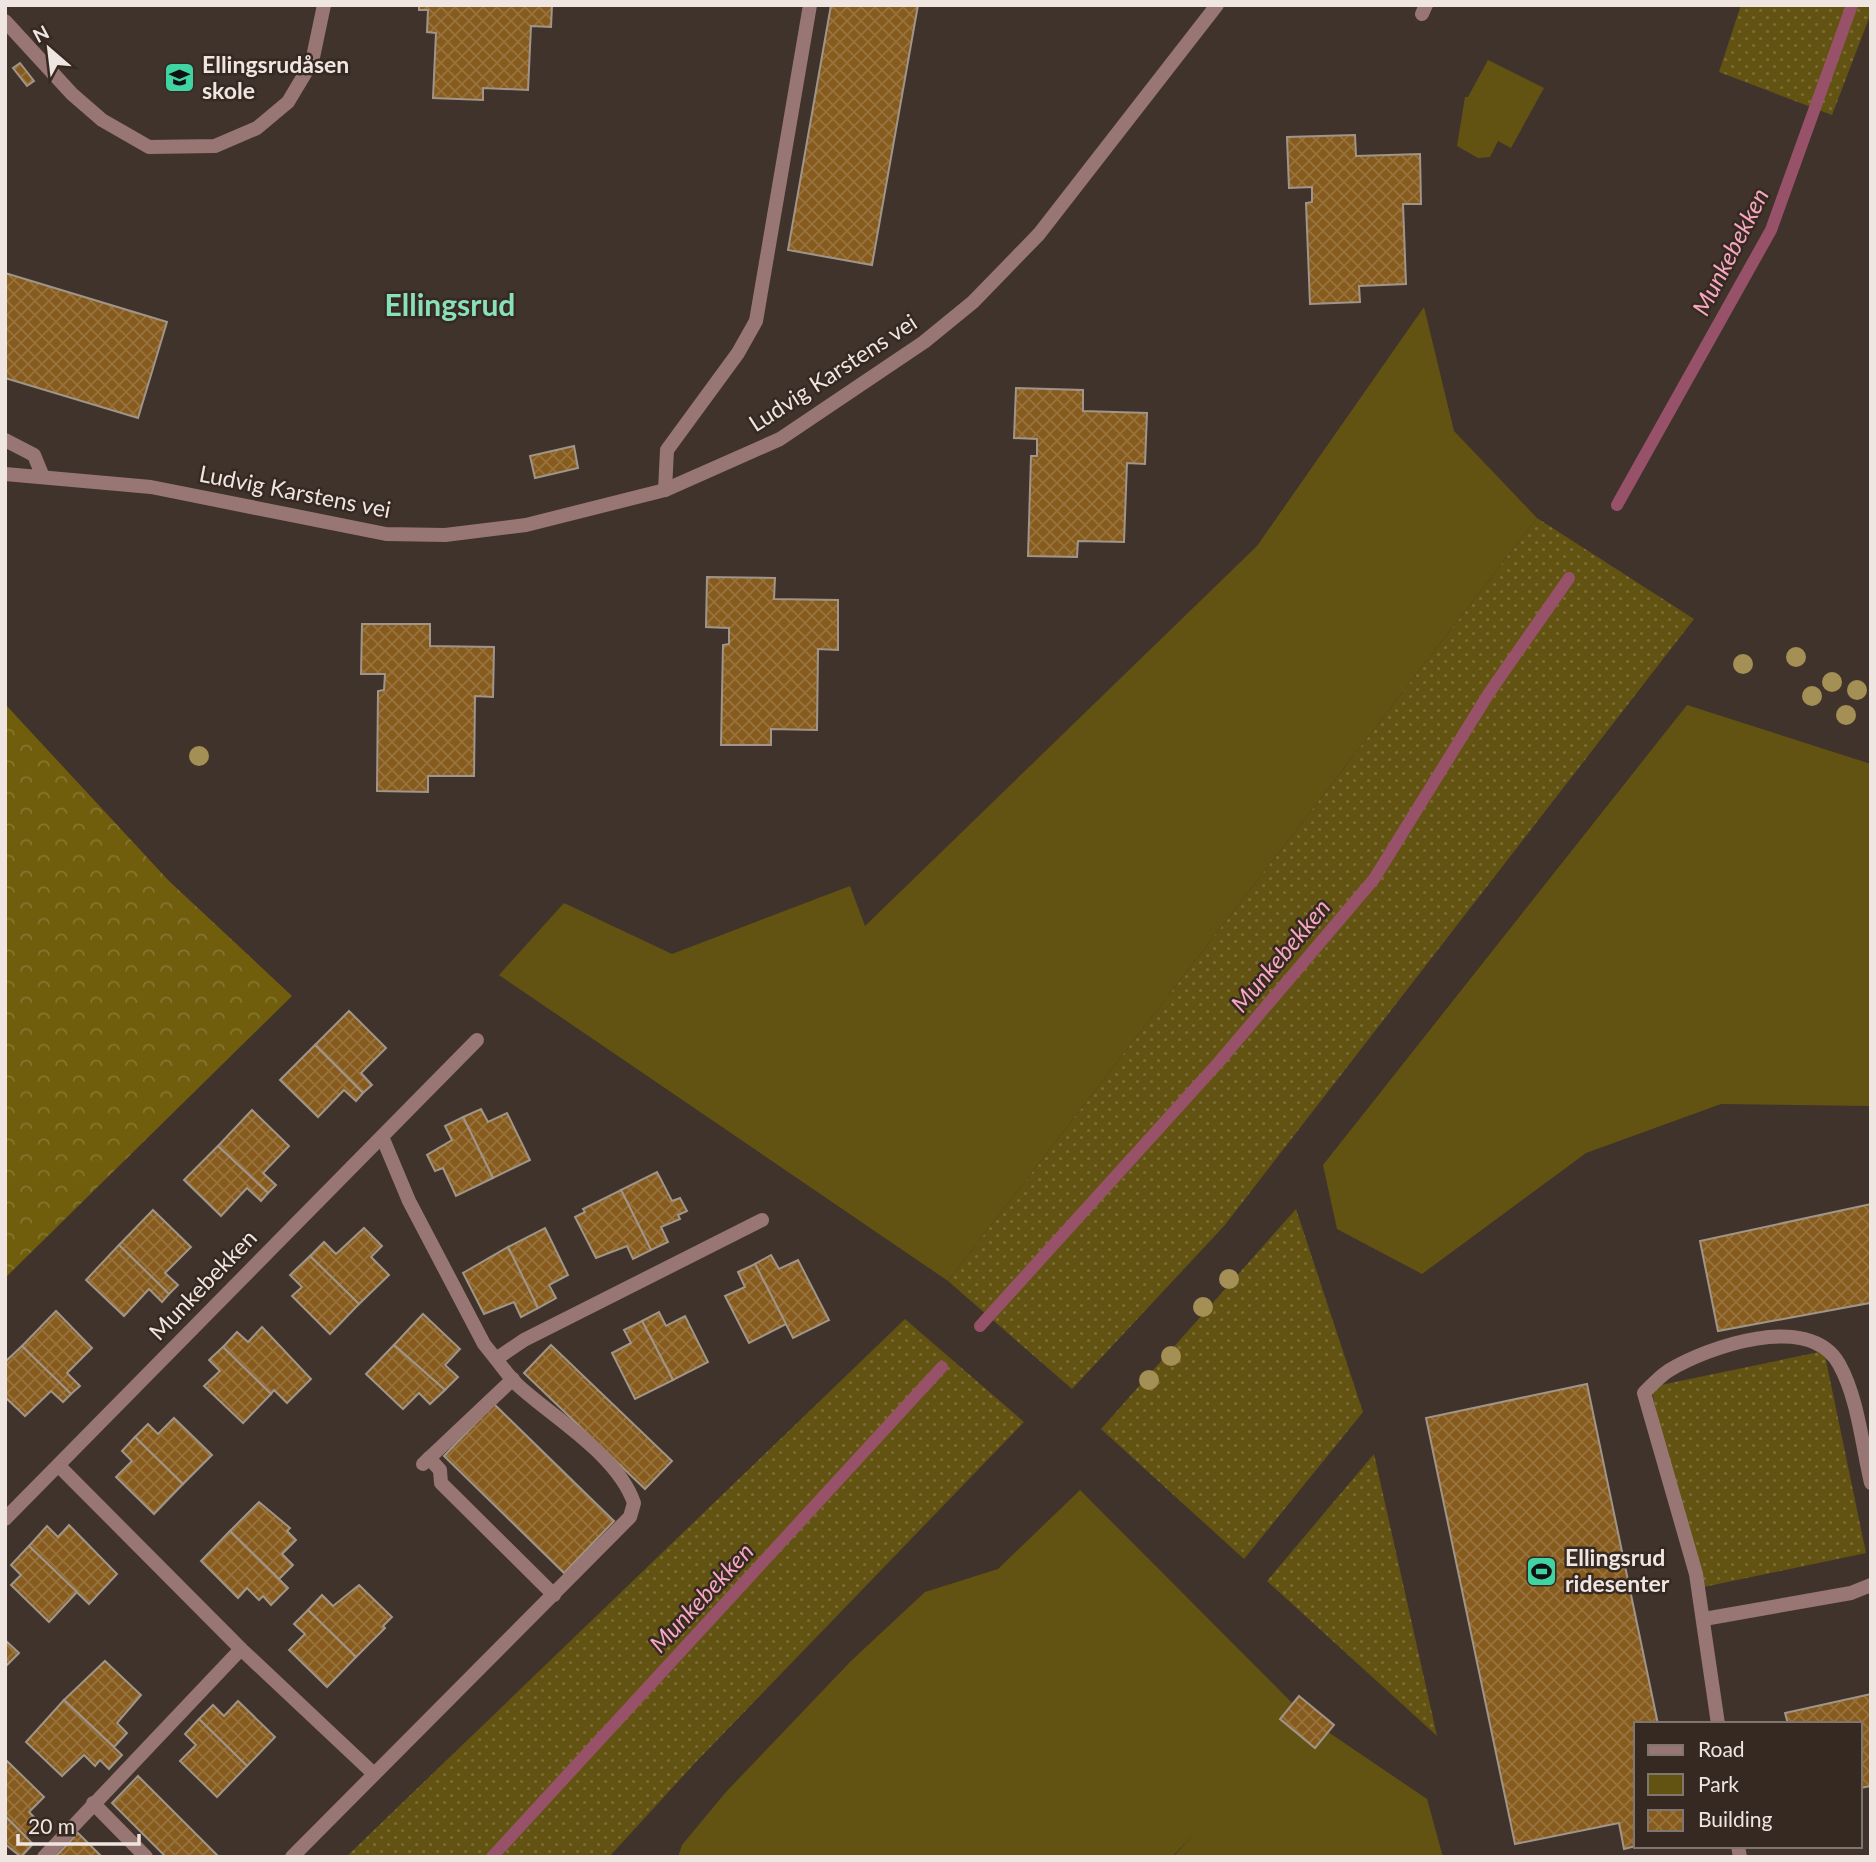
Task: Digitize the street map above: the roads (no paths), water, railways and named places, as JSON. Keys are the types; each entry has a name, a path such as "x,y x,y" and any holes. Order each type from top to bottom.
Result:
{"street":[{"path":"5,21 72,94 102,120 149,147 215,146 257,128 288,102 312,62 324,5"},
{"path":"665,490 667,450 738,353 756,321 810,5"},
{"name":"Ludvig Karstens vei","path":"5,474 151,487 386,534 445,534 526,525 665,490 780,439 912,350 973,302 1039,234 1216,5"},
{"path":"5,440 34,455 43,477"},
{"name":"Munkebekken","path":"5,1520 297,1222 383,1139 477,1040"},
{"path":"292,1857 630,1517 634,1503 629,1490 605,1460 513,1379 484,1344 409,1202 383,1139"},
{"path":"496,1359 524,1340 762,1220"},
{"path":"1718,1722 1696,1574 1644,1393 1665,1373 1728,1346 1769,1337 1802,1337 1824,1345 1839,1363 1848,1386 1871,1483"},
{"path":"513,1379 426,1461 440,1470 441,1483 554,1595"},
{"path":"59,1466 241,1649 374,1774"},
{"path":"1704,1619 1850,1593 1871,1585"},
{"path":"44,1857 241,1649"},
{"path":"93,1803 146,1857"}],"waterway":[{"name":"Munkebekken","path":"1617,505 1771,230 1852,5"},
{"name":"Munkebekken","path":"980,1326 1218,1063 1374,879 1489,693 1569,578"},
{"name":"Munkebekken","path":"492,1857 942,1367"}],"place":[{"name":"Ellingsrudåsen skole","path":"179,78"},
{"name":"Ellingsrud ridesenter","path":"1542,1571"}],"district":[{"name":"Ellingsrud","path":"450,306"}]}
